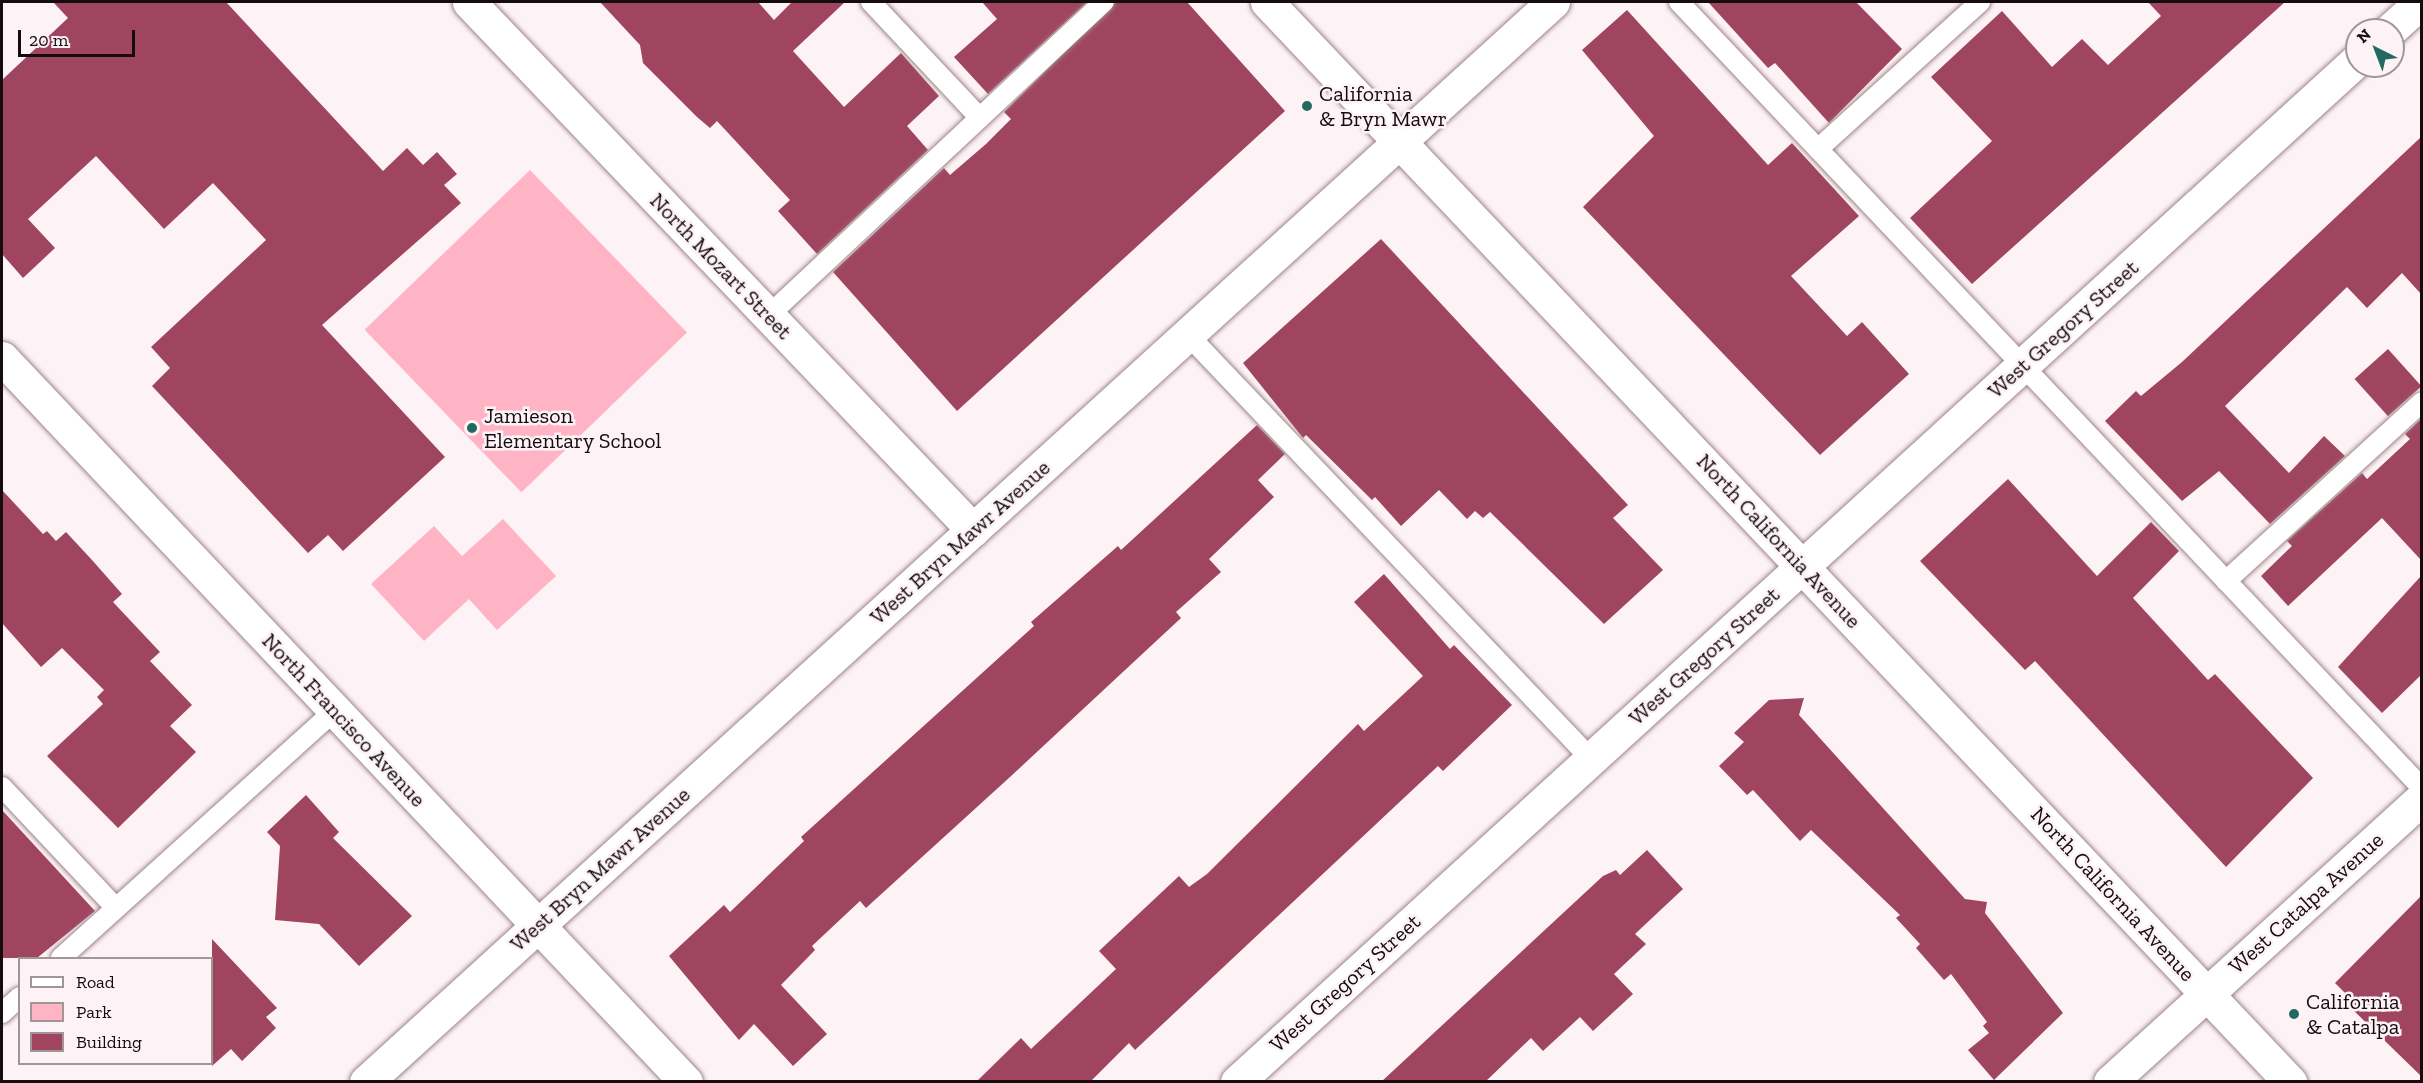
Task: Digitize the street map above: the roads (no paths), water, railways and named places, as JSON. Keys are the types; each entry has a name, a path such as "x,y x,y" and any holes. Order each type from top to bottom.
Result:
{"street":[{"name":"North Mozart Street","path":"469,2 973,530"},
{"name":"North California Avenue","path":"1267,2 2290,1082"},
{"name":"West Bryn Mawr Avenue","path":"366,1082 1554,2"},
{"path":"2403,18 2421,2"},
{"name":"West Gregory Street","path":"1237,1082 2345,71"},
{"name":"North Francisco Avenue","path":"2,358 686,1082"},
{"name":"West Catalpa Avenue","path":"2110,1082 2421,798"}],"lane":[{"path":"871,2 980,118"},
{"path":"768,316 1104,2"},
{"path":"1679,2 2421,788"},
{"path":"1818,149 1980,2"},
{"path":"1188,335 1591,759"},
{"path":"2226,581 2421,402"},
{"path":"63,957 335,710"},
{"path":"2,787 116,908"},
{"path":"2,1013 18,999"}],"place":[{"name":"California & Bryn Mawr","path":"1307,106"},
{"name":"Jamieson Elementary School","path":"472,428"},
{"name":"California & Catalpa","path":"2294,1014"}]}
